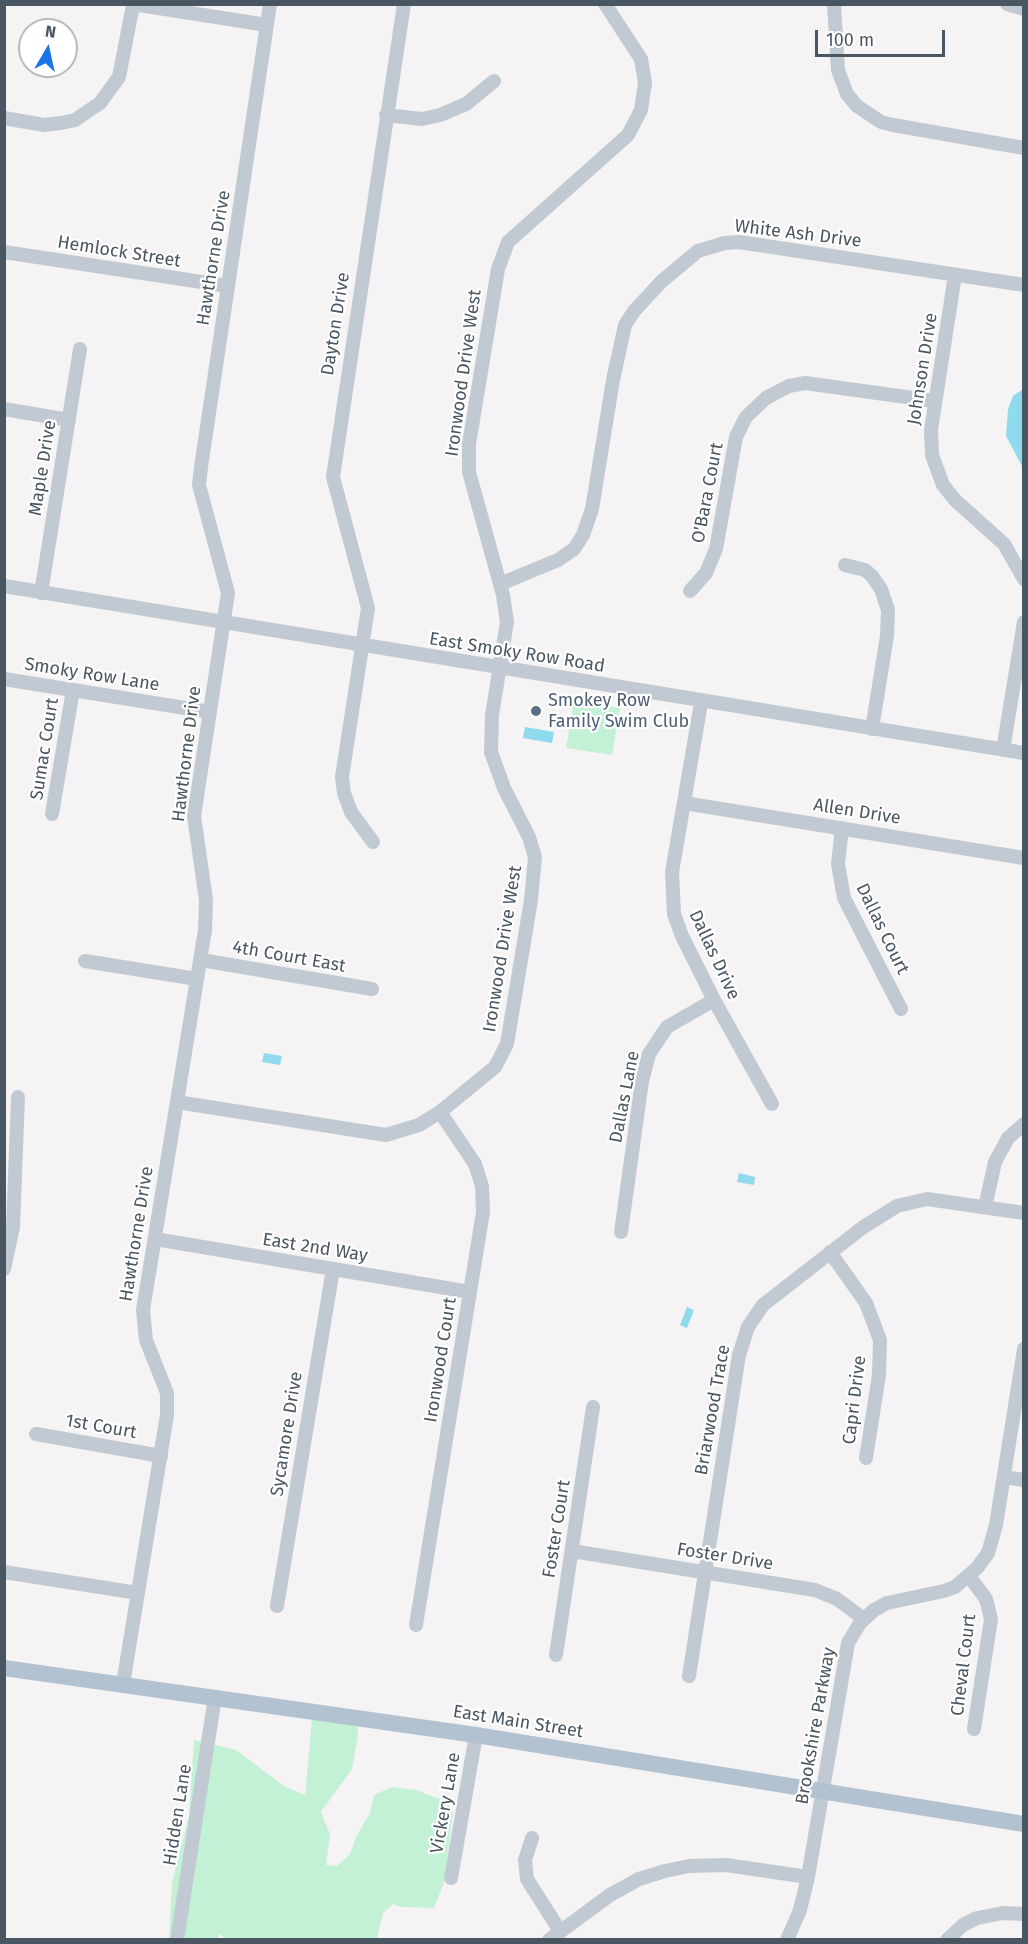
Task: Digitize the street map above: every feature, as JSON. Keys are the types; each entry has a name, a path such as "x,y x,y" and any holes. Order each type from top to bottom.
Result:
{"main road":[{"name":"East Main Street","path":"4,1668 476,1735 1023,1824"}],"street":[{"path":"4,118 44,125 61,123 75,120 100,103 119,77 133,4 267,25"},
{"name":"Hawthorne Drive","path":"123,1684 161,1456 167,1393 142,1324 201,960 206,908 194,816 224,623 226,585 199,485 270,4"},
{"name":"Dayton Drive","path":"373,842 351,812 344,793 342,777 367,600 333,477 404,4"},
{"name":"Ironwood Drive West","path":"177,1102 386,1134 419,1125 440,1112 495,1067 507,1044 535,872 529,837 504,788 490,752 490,732 507,622 500,584 473,489 468,460 498,268 508,242 628,135 636,124 645,95 641,58 605,4"},
{"path":"834,4 838,70 847,94 857,106 881,122 1023,148"},
{"path":"1007,4 1023,9"},
{"path":"386,115 422,119 440,115 466,104 494,81"},
{"name":"White Ash Drive","path":"500,584 558,560 574,549 583,535 592,509 612,380 625,325 641,304 689,256 709,246 739,242 1023,285"},
{"name":"Hemlock Street","path":"4,252 228,286"},
{"name":"Johnson Drive","path":"955,275 930,441 935,467 943,485 955,500 1005,544 1014,556 1023,579"},
{"name":"Maple Drive","path":"41,593 80,349"},
{"name":"O'Bara Court","path":"690,591 706,573 716,549 736,437 746,417 766,398 789,386 805,383 935,401"},
{"path":"4,409 69,420"},
{"path":"845,564 865,570 872,576 881,589 888,610 887,636 872,729"},
{"name":"East Smoky Row Road","path":"4,586 700,703 1023,753"},
{"path":"1003,750 1023,622"},
{"name":"Smoky Row Lane","path":"4,679 210,712"},
{"name":"Sumac Court","path":"52,814 73,690"},
{"name":"Dallas Drive","path":"700,703 672,872 673,903 682,936 714,1000 772,1104"},
{"name":"Allen Drive","path":"684,803 1023,858"},
{"name":"Dallas Court","path":"842,828 838,864 844,898 901,1009"},
{"name":"4th Court East","path":"201,960 372,989"},
{"path":"85,961 197,979"},
{"name":"Dallas Lane","path":"621,1232 642,1081 649,1054 666,1027 714,1000"},
{"path":"4,1269 11,1247 9,1195 18,1097"},
{"name":"Ironwood Court","path":"416,1625 483,1212 482,1186 475,1164 440,1112"},
{"path":"985,1207 995,1162 1008,1138 1023,1124"},
{"name":"Briarwood Trace","path":"689,1676 743,1340 763,1305 883,1213 910,1202 934,1200 1023,1213"},
{"name":"East 2nd Way","path":"155,1239 470,1292"},
{"name":"Capri Drive","path":"830,1252 866,1303 879,1340 879,1375 866,1458"},
{"name":"Sycamore Drive","path":"277,1606 333,1269"},
{"name":"Brookshire Parkway","path":"787,1940 800,1910 808,1877 845,1656 854,1632 864,1619 887,1603 944,1592 969,1576 988,1553 993,1539 1004,1477 1023,1349"},
{"name":"Foster Court","path":"556,1655 593,1407"},
{"name":"1st Court","path":"36,1434 161,1456"},
{"path":"1004,1477 1023,1480"},
{"name":"Foster Drive","path":"572,1551 815,1590 837,1599 864,1619"},
{"path":"4,1572 138,1593"},
{"name":"Cheval Court","path":"969,1576 986,1599 991,1619 974,1729"},
{"name":"Hidden Lane","path":"177,1940 215,1697"},
{"name":"Vickery Lane","path":"451,1878 476,1735"},
{"path":"532,1838 525,1860 527,1879 554,1936 629,1884 681,1868 726,1865 808,1877"},
{"path":"947,1940 963,1925 977,1918 1003,1913 1023,1914"}],"green space":[{"path":"574,701 620,708 612,755 566,748"},
{"path":"312,1719 357,1725 358,1735 352,1769 321,1812 330,1834 326,1865 337,1866 350,1854 357,1835 370,1813 374,1795 392,1787 416,1790 447,1802 453,1813 444,1882 434,1908 401,1907 393,1904 383,1913 377,1939 227,1940 220,1934 217,1939 169,1940 172,1883 189,1816 194,1740 236,1750 284,1786 305,1795"}],"water":[{"path":"1023,389 1023,468 1006,436 1008,409 1013,396"},
{"path":"525,727 554,732 552,743 523,738"},
{"path":"264,1053 282,1056 280,1065 262,1062"},
{"path":"739,1173 755,1177 754,1185 737,1182"},
{"path":"687,1307 694,1310 687,1328 680,1325"}],"place":[{"name":"Smokey Row Family Swim Club","path":"536,711"}]}
